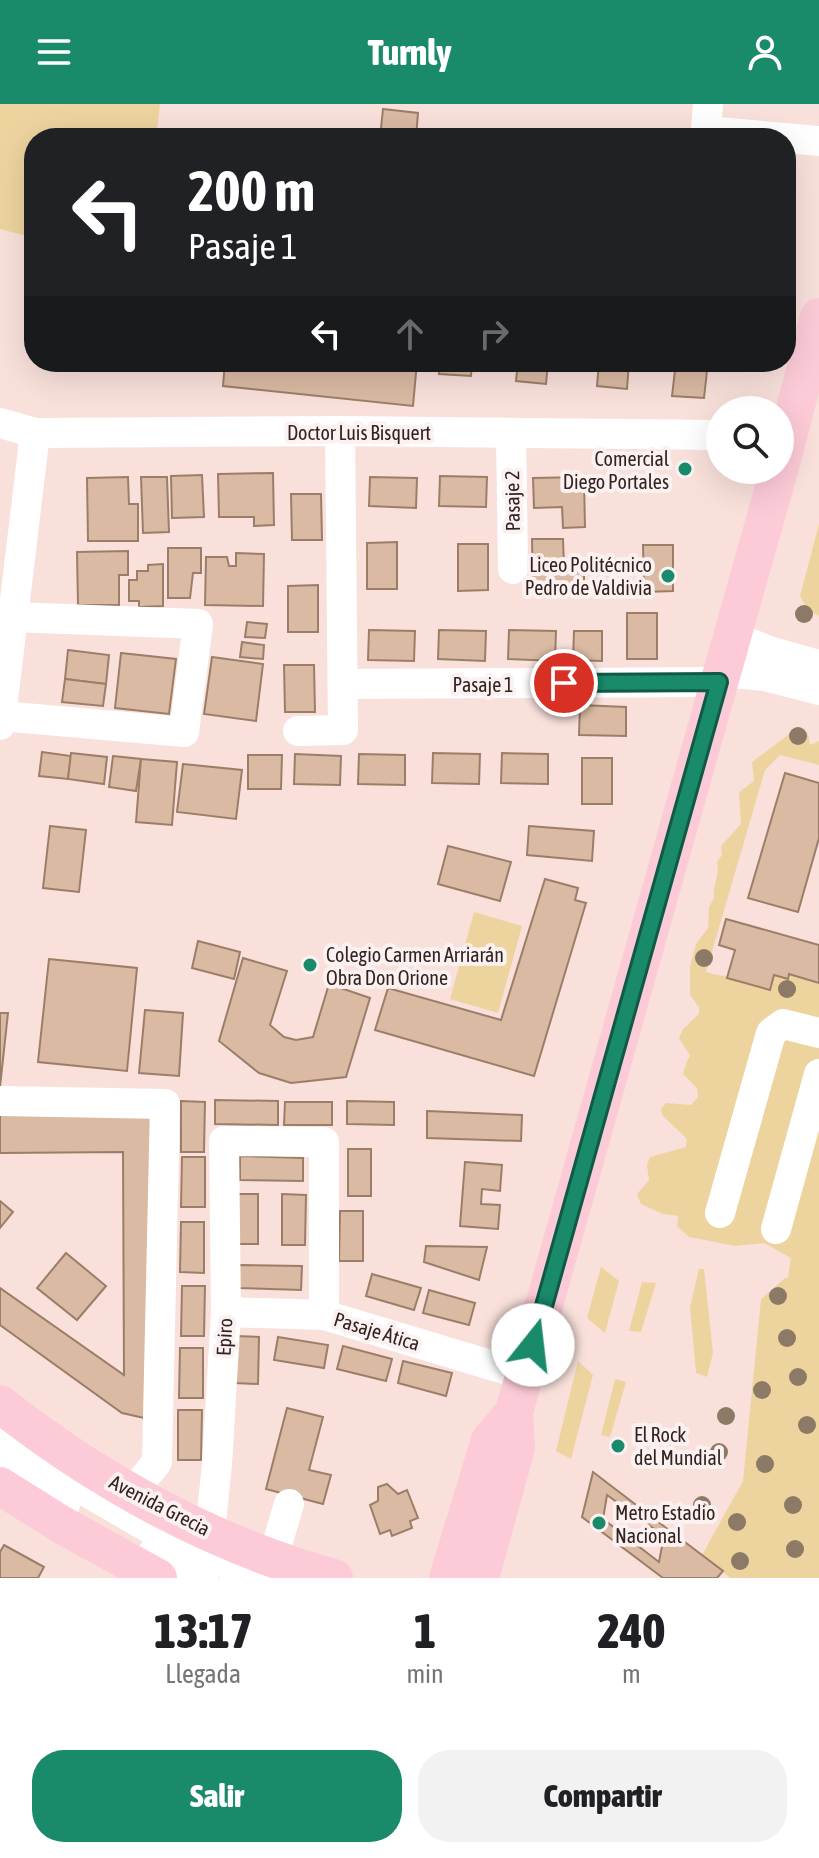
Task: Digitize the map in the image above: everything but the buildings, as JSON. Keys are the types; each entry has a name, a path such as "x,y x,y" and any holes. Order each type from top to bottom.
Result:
{"main road":[{"path":"794,408 819,317"},
{"path":"480,1578 516,1448 514,1412 773,484"},
{"name":"Avenida Grecia","path":"0,1404 48,1440 132,1493 210,1532 267,1571 334,1578"},
{"path":"448,1578 490,1440 514,1412"},
{"path":"0,1486 62,1525 158,1578"}],"street":[{"path":"706,128 708,104"},
{"path":"796,139 819,141"},
{"name":"Doctor Luis Bisquert","path":"0,423 35,433 340,431 706,435"},
{"path":"298,731 343,730 340,431"},
{"path":"13,617 198,624 184,732 1,720 13,617 35,433"},
{"name":"Pasaje 2","path":"511,433 513,569"},
{"path":"725,664 772,652 819,665"},
{"name":"Pasaje 1","path":"344,684 725,664 819,690"},
{"path":"720,1213 771,1033 783,1024 819,1033"},
{"path":"776,1229 819,1074"},
{"path":"0,1101 165,1104 157,1462 132,1493"},
{"name":"Epiro","path":"210,1532 226,1312 224,1141 324,1142 324,1315"},
{"name":"Pasaje Ática","path":"226,1312 324,1315 524,1375"},
{"path":"0,1434 66,1480 170,1540 267,1571 289,1504"},
{"path":"0,1463 59,1502 129,1542 203,1578"}],"shaded area":[{"path":"0,104 160,104 157,128 24,128 24,235 0,229"},
{"path":"819,524 819,616 808,610 800,596"},
{"path":"801,728 808,734 810,745 819,741 819,765 780,755 765,770 706,972 788,979 789,974 819,983 819,1578 730,1578 702,1555 743,1481 761,1299 788,1278 791,1258 764,1243 735,1246 689,1237 677,1226 678,1216 663,1214 641,1204 637,1194 649,1180 647,1165 650,1157 686,1147 687,1139 662,1115 661,1109 666,1103 691,1105 698,1097 697,1088 683,1074 690,1055 679,1038 683,1029 699,1014 699,1007 690,995 690,967 696,944 708,928 721,846 741,824 739,792 754,781 752,762"},
{"path":"474,912 522,926 498,1013 450,999"},
{"path":"601,1267 619,1281 605,1333 587,1318"},
{"path":"699,1269 704,1269 713,1353 707,1377 696,1373 690,1307"},
{"path":"642,1282 656,1283 641,1332 629,1331"},
{"path":"578,1361 593,1375 571,1459 556,1451"},
{"path":"615,1379 626,1382 610,1437 601,1435"}],"place":[{"name":"Comercial Diego Portales","path":"685,469"},
{"name":"Liceo Politécnico Pedro de Valdivia","path":"668,576"},
{"name":"Colegio Carmen Arriarán Obra Don Orione","path":"310,965"},
{"name":"El Rock del Mundial","path":"618,1446"},
{"name":"Metro Estadio Nacional","path":"599,1523"}],"route":[{"path":"533,1345 719,682 564,683"}]}
